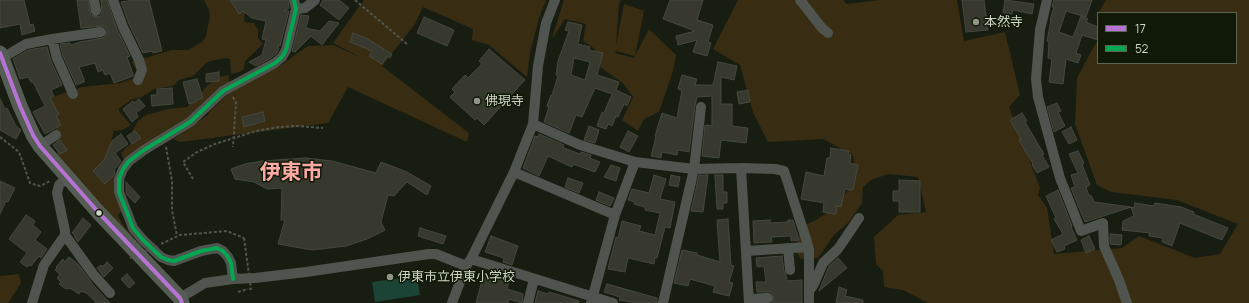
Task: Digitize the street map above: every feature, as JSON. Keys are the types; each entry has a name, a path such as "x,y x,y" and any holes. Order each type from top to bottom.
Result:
{"highway":[{"path":"1,56 20,106 33,135 40,146 99,213 181,301"}],"street":[{"path":"94,0 96,11"},
{"path":"113,0 123,27 139,60 142,70 138,80"},
{"path":"233,278 231,263 228,257 217,248 201,251 174,261 161,257 133,228 121,200 118,186 119,179 123,169 129,162 144,150 190,122 230,86 274,63 282,57 290,37 295,4 305,8 315,0"},
{"path":"452,303 469,262 514,172 533,124 538,66 546,23 555,0"},
{"path":"800,0 822,28 828,33"},
{"path":"1047,0 1040,30 1036,79 1038,97 1060,178 1081,232 1103,223 1104,246 1127,303"},
{"path":"1,56 26,44 101,32"},
{"path":"52,39 57,58 74,94"},
{"path":"663,303 694,170 702,108"},
{"path":"533,124 580,145 635,162 694,170 741,168 775,169 784,171 808,247 809,303"},
{"path":"40,146 56,135"},
{"path":"592,300 615,216 635,162"},
{"path":"741,168 749,301 768,298"},
{"path":"514,172 615,216"},
{"path":"65,175 59,185 57,193 65,235 93,274 110,293"},
{"path":"809,291 814,284 823,263 838,249 859,218"},
{"path":"32,303 44,265 65,235"},
{"path":"746,251 808,247"},
{"path":"788,248 790,270"},
{"path":"181,301 205,283 233,278 255,278 306,272 436,254 534,279 592,300 613,303"},
{"path":"528,303 534,279"}],"path":[{"path":"354,0 407,44"},
{"path":"230,86 236,103 233,147"},
{"path":"193,179 183,162 197,152 215,144 256,131 279,127 296,126 323,128"},
{"path":"0,137 19,152 30,183 40,186 65,175"},
{"path":"165,144 172,180 172,210 177,236"},
{"path":"130,258 180,235 227,231 244,238 251,288 238,292"}],"shaded area":[{"path":"204,0 234,0 245,10 244,22 254,23 258,30 258,38 263,44 245,61 244,69 239,72 231,74 230,59 224,58 207,62 193,76 179,80 173,86 154,89 142,97 133,99 119,108 119,111 131,125 122,130 114,131 111,142 116,187 123,211 118,214 125,228 133,235 131,241 57,158 56,124 50,98 82,87 121,83 134,78 138,72 132,63 134,57 146,58 171,50 188,50 202,42 206,36 210,17 209,10"},
{"path":"364,0 546,0 539,18 530,53 527,77 489,45 472,40 473,29 423,7 415,24 382,66 469,133 467,142 348,87 328,123 180,142 173,139 208,115 209,112 224,98 234,85 277,68 308,46 333,45 362,58 333,43"},
{"path":"564,0 621,0 619,4 616,45 624,4 644,11 635,56 616,51 615,53 634,58 649,29 676,55 673,71 659,112 644,119 638,131 622,120 633,97 623,83 597,65 595,49 583,41 586,24 565,19 553,38"},
{"path":"738,0 844,0 846,4 880,0 957,0 964,41 1005,32 1020,95 1009,107 1040,188 1038,195 1047,208 1054,254 1122,248 1139,236 1195,258 1220,254 1238,224 1177,200 1111,192 1097,185 1075,124 1077,78 1097,41 1097,64 1237,64 1237,12 1099,12 1106,0 1249,0 1249,303 928,303 903,290 884,287 883,271 876,264 874,237 898,215 926,212 918,177 888,174 871,180 863,187 862,203 849,222 834,235 818,258 801,259 794,249 803,226 833,209 849,189 856,172 853,155 823,139 768,142 753,112 740,65 713,49"},
{"path":"228,75 230,85 218,89 187,120 160,137 144,157 133,163 125,162 121,153 132,142 133,130 138,121 146,115 168,109 187,107 207,86 219,77"},
{"path":"19,274 21,283 8,303 0,303 0,276"},
{"path":"417,276 420,295 375,302 372,282"}],"building":[{"path":"0,0 24,0 30,25 33,24 35,31 22,35 20,24 0,28"},
{"path":"77,0 88,0 91,15 97,17 102,13 101,0 107,0 117,29 130,56 127,57 133,76 114,83 110,73 105,75 103,70 98,72 95,63 79,67 84,82 76,85 63,56 60,44 70,43 71,45 102,38 105,37 107,31 103,26 81,28"},
{"path":"149,0 162,51 143,53 129,24 121,2"},
{"path":"230,0 288,0 289,8 284,11 289,11 280,46 278,45 279,48 277,53 271,58 256,66 249,62 262,55 266,40 262,39 266,21 252,18 243,11 239,14"},
{"path":"323,0 339,0 349,8 339,20 320,5"},
{"path":"670,0 703,0 697,20 713,25 708,42 711,43 707,56 693,52 697,40 678,45 676,36 695,31 663,19"},
{"name":"本然寺","path":"962,0 984,0 988,30 966,32"},
{"path":"1005,0 1034,4 1032,14 1013,10 1012,14 1003,13"},
{"path":"1054,0 1092,0 1086,17 1066,11 1059,32 1073,37 1081,16 1088,19 1086,22 1097,27 1097,40 1082,35 1076,53 1081,55 1078,63 1066,59 1063,84 1049,82 1052,59 1048,58 1049,42 1047,41 1050,20 1054,7 1052,7"},
{"path":"301,15 309,16 306,28 320,31 329,21 339,23 322,45 311,36 295,52 292,51"},
{"path":"424,17 454,30 447,46 417,33"},
{"path":"568,22 582,25 578,44 590,47 589,50 603,53 597,75 619,82 616,90 631,97 627,106 624,104 618,117 616,116 612,126 608,124 606,129 597,126 602,112 604,113 612,94 595,88 582,117 576,115 569,133 544,122 549,107 547,106 558,76 556,75 558,61 569,31 565,30","holes":["574,58 590,62 585,80 571,75"]},
{"path":"353,33 366,38 392,54 390,58 387,56 382,64 369,56 372,51 350,42"},
{"path":"47,47 51,61 62,85 51,90 54,96 50,98 59,114 56,116 61,125 45,134 33,112 45,106 33,82 31,82 28,77 20,79 13,59 28,50"},
{"path":"489,49 525,80 484,125 477,118 475,120 450,97 455,92 452,89 465,75 468,78 482,64 479,61"},
{"path":"718,62 737,66 734,80 721,77 721,104 732,104 732,126 748,128 746,143 721,140 719,158 702,156 705,125 712,126 712,96 697,97 689,152 678,150 677,155 662,152 661,158 651,156 662,113 677,118 682,90 678,89 682,75 697,79 695,85 713,85"},
{"path":"219,72 219,81 206,82 206,74"},
{"path":"197,79 203,98 189,104 183,82"},
{"path":"172,88 173,104 152,106 151,95 157,95 157,89"},
{"path":"748,90 750,102 739,104 737,92"},
{"path":"0,99 5,109 7,108 16,126 21,130 16,139 0,130"},
{"path":"139,99 145,106 136,113 138,117 132,122 123,109 133,101 134,103"},
{"path":"1057,103 1061,111 1058,112 1065,126 1054,132 1047,107"},
{"path":"263,112 265,121 244,127 242,117"},
{"path":"1022,113 1027,121 1025,122 1044,154 1042,155 1049,167 1037,173 1010,120"},
{"path":"589,126 599,130 595,143 584,140"},
{"path":"1071,127 1077,140 1069,144 1062,132"},
{"path":"135,131 141,138 132,144 127,136"},
{"path":"628,131 638,136 629,152 620,147"},
{"path":"121,134 128,144 115,153 121,161 114,170 114,175 105,184 93,171 104,160 112,141"},
{"path":"539,134 564,145 564,148 580,154 581,152 591,155 590,158 600,162 595,172 573,164 572,167 548,156 539,176 523,168 535,136 538,137"},
{"path":"60,140 67,150 60,154 53,145"},
{"path":"831,148 849,151 848,154 851,155 850,163 858,165 853,190 845,189 841,207 837,206 836,214 823,212 824,203 801,199 806,172 824,176 827,158 830,158"},
{"path":"1078,151 1084,163 1082,164 1090,185 1086,187 1089,196 1091,195 1094,202 1131,207 1085,222 1071,188 1075,187 1071,175 1078,173 1069,154"},
{"path":"306,158 332,161 376,173 381,162 407,172 431,186 427,195 407,182 394,196 388,195 381,222 385,230 367,239 346,246 312,250 278,244 285,220 281,220 282,188 267,189 254,182 235,179 231,169 245,164 262,161"},
{"path":"611,165 620,168 616,181 604,177"},
{"path":"654,175 666,179 660,199 675,202 670,228 665,227 657,258 655,258 654,264 628,258 625,272 608,269 616,237 618,238 622,221 641,226 639,231 655,235 660,213 645,210 645,207 634,204 635,202 628,200 632,189 649,193"},
{"path":"671,175 680,177 678,187 669,185"},
{"path":"699,175 708,175 703,212 691,211"},
{"path":"715,175 723,175 723,192 727,192 727,203 723,203 723,209 717,209"},
{"path":"568,178 583,183 579,193 565,187"},
{"path":"899,180 920,181 920,212 899,212 899,201 893,201 893,191 899,191"},
{"path":"0,181 15,188 8,202 6,201 0,214"},
{"path":"126,182 140,197 135,203 127,195"},
{"path":"1058,190 1077,240 1064,246 1065,249 1057,252 1051,240 1063,234 1054,219 1056,218 1046,196"},
{"path":"599,192 614,198 610,206 596,200"},
{"path":"1135,203 1154,206 1155,203 1181,207 1194,212 1193,214 1228,228 1222,240 1180,223 1172,246 1162,242 1163,238 1149,236 1150,233 1122,230 1123,221 1134,216 1131,207 1134,208"},
{"path":"26,215 35,221 33,225 41,232 35,240 47,249 41,258 39,256 31,266 29,265 27,267 20,262 27,253 9,239"},
{"path":"83,218 91,225 78,242 74,236 75,235 72,233"},
{"path":"728,219 731,265 734,266 729,282 733,283 729,296 713,292 715,286 690,279 688,286 674,283 682,250 697,253 697,255 720,262 717,220"},
{"path":"770,220 770,223 788,222 788,220 793,220 799,240 791,241 791,236 771,237 772,242 754,243 753,221"},
{"path":"420,228 446,236 443,244 418,236"},
{"path":"1110,234 1122,235 1121,245 1110,244"},
{"path":"491,236 518,246 512,265 503,262 504,258 485,252"},
{"path":"1089,236 1095,249 1086,253 1081,240"},
{"path":"782,256 787,281 802,280 802,303 772,303 774,297 771,292 757,292 756,282 766,282 764,266 757,267 756,258"},
{"path":"69,257 78,264 94,286 110,303 96,303 88,294 81,291 79,294 70,288 66,289 59,284 61,282 57,278 60,274 55,270 57,268 56,267 63,259 65,262"},
{"path":"838,258 847,268 819,291 829,266"},
{"path":"107,262 113,268 104,277 97,268 101,265 102,267"},
{"path":"484,273 509,282 507,289 523,294 522,303 509,299 508,303 476,303"},
{"path":"127,274 135,283 129,288 121,279"},
{"path":"607,284 657,298 657,303 637,303 619,300 620,297 604,292"},
{"path":"839,287 847,290 845,296 863,300 863,303 836,303"},
{"path":"538,291 548,294 549,292 579,301 579,303 535,303"}],"transit line":[{"name":"52","path":"233,279 231,263 228,257 223,251 217,248 201,251 174,261 161,257 133,228 119,192 119,179 123,169 129,161 190,122 223,91 275,63 282,57 286,50 296,9 294,0"},
{"name":"17","path":"0,53 20,106 33,135 40,146 99,213 180,298 182,303"}],"place":[{"name":"本然寺","path":"976,22"},
{"name":"佛現寺","path":"477,101"},
{"name":"伊東市立伊東小学校","path":"390,277"}],"district":[{"name":"伊東市","path":"291,173"}]}
